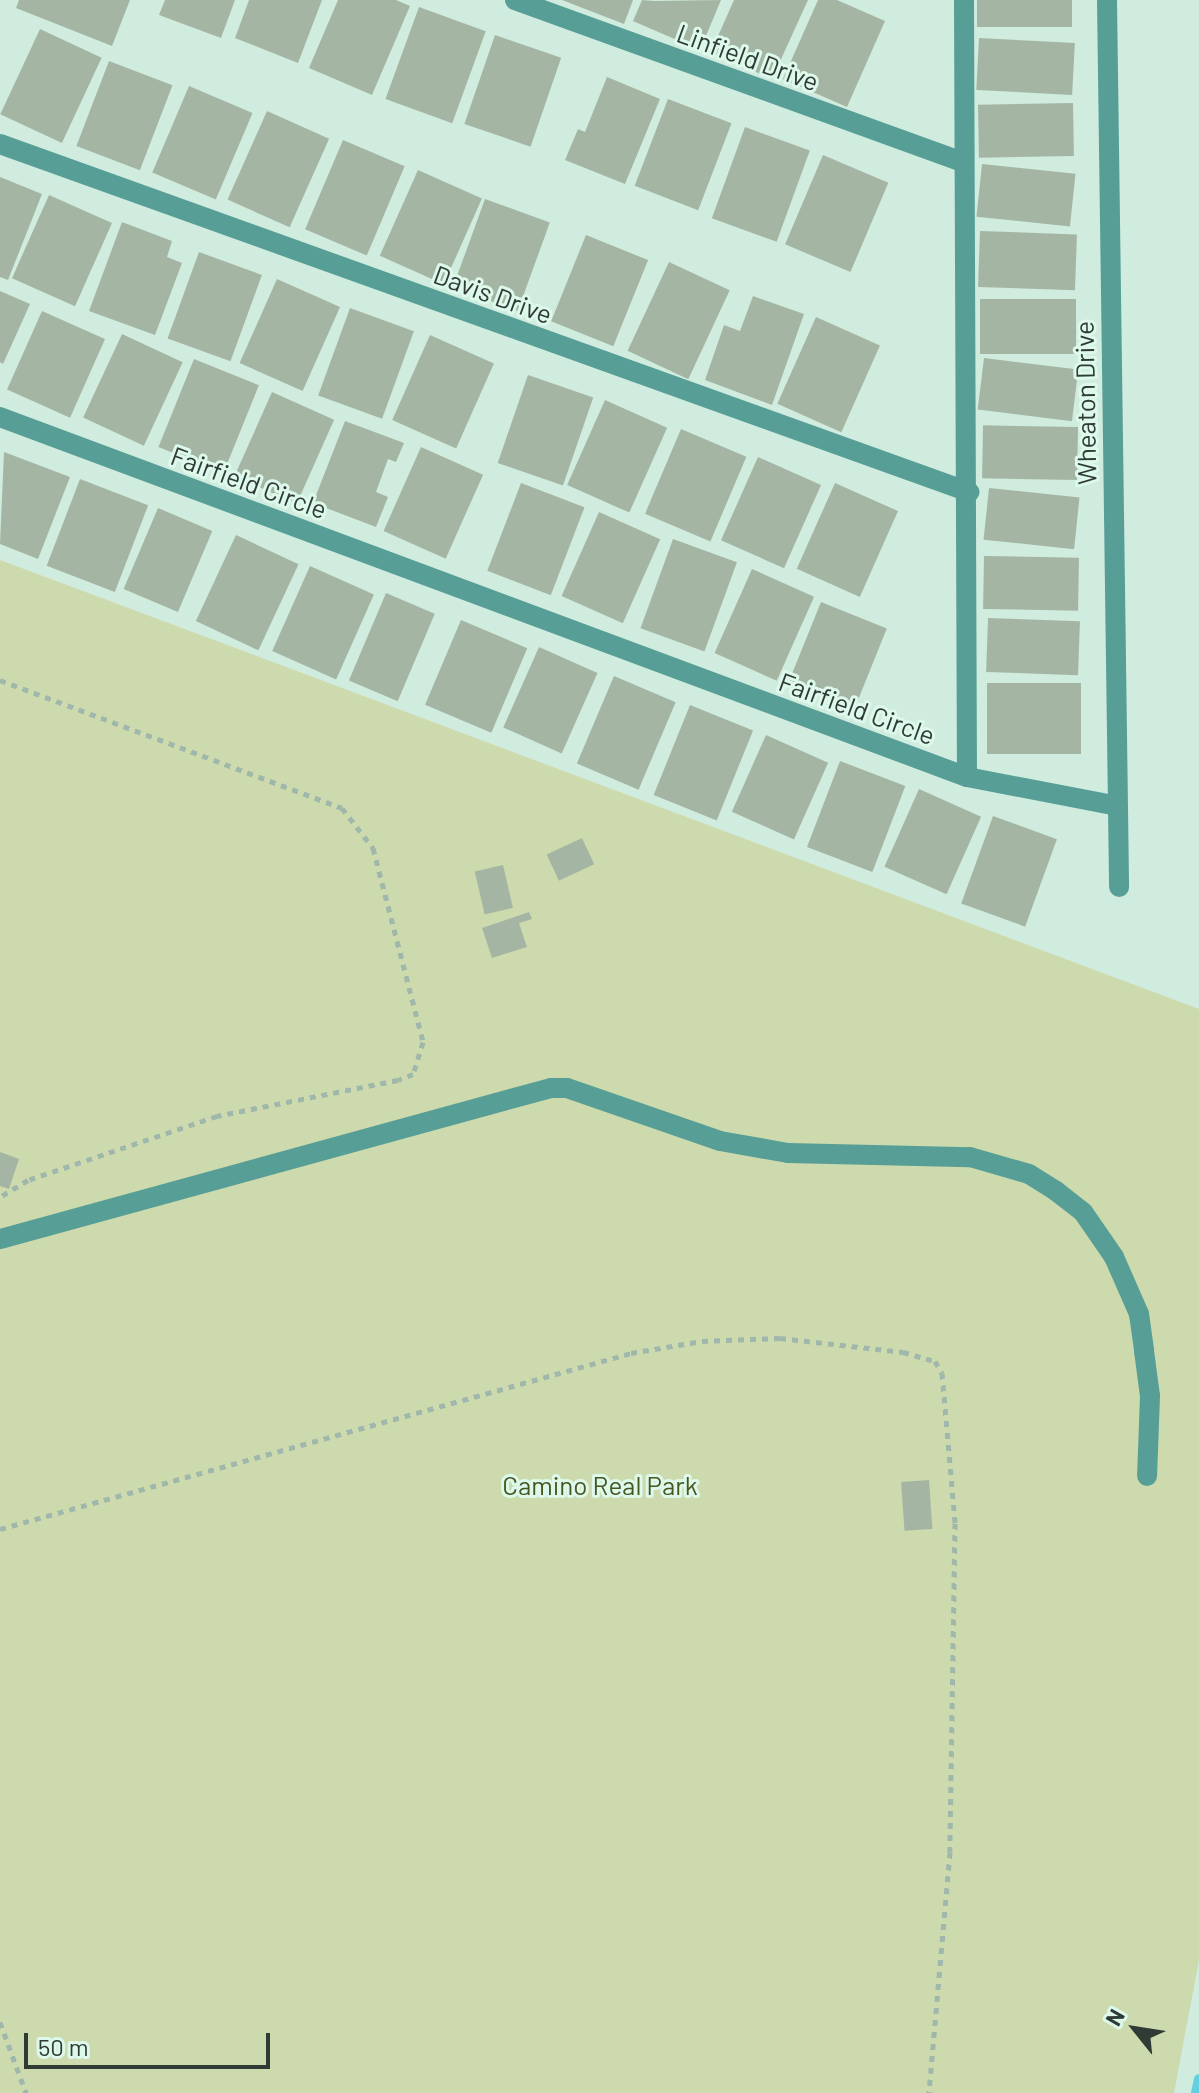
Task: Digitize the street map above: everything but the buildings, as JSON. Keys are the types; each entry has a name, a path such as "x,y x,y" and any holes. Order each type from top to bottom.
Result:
{"lane":[{"name":"Linfield Drive","path":"515,0 963,162"},
{"name":"Fairfield Circle","path":"0,417 967,777 969,492 963,162 964,0"},
{"name":"Wheaton Drive","path":"1107,0 1119,887"},
{"name":"Davis Drive","path":"0,144 969,492"},
{"path":"967,777 1117,806"},
{"path":"0,1239 551,1088 567,1088 720,1141 788,1153 970,1157 1029,1174 1056,1191 1083,1212 1114,1257 1141,1327 1150,1396 1147,1476"}],"path":[{"path":"0,680 342,808 373,848 423,1042 413,1074 398,1080 217,1116 28,1180 0,1197"},
{"path":"0,1529 631,1353 702,1341 780,1338 903,1352 935,1361 942,1373 955,1523 950,1852 929,2093"},
{"path":"0,2022 26,2093"}],"green space":[{"name":"Camino Real Park","path":"0,560 1199,1009 1199,1960 1174,2093 0,2093"}],"waterway":[{"path":"1196,2093 1199,2079"}]}
